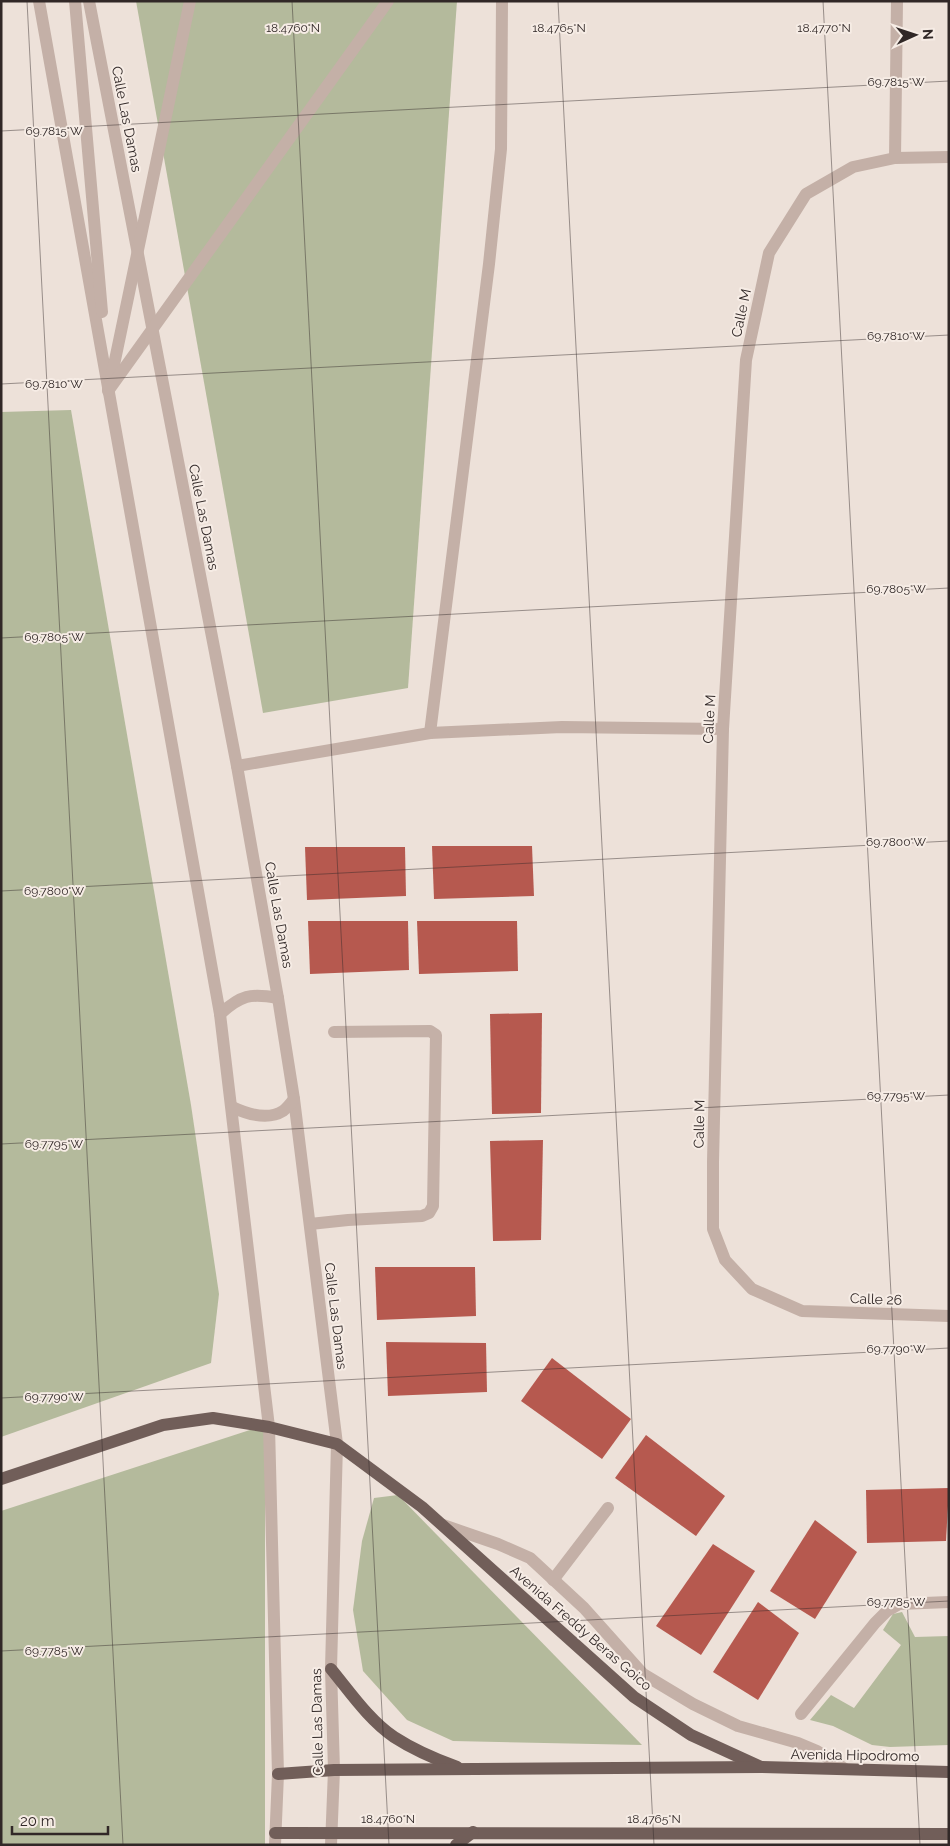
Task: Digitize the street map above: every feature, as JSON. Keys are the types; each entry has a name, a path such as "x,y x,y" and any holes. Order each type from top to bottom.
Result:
{"main road":[{"name":"Avenida Freddy Beras Goico","path":"1,1479 162,1425 213,1418 269,1427 337,1444 422,1507 634,1697 691,1735 761,1767"},
{"path":"331,1669 366,1711 393,1736 424,1754 464,1770"},
{"path":"278,1774 334,1770 761,1767"},
{"name":"Avenida Hipodromo","path":"761,1767 949,1772"},
{"path":"456,1845 473,1832"},
{"path":"275,1839 331,1839 473,1832 949,1834"}],"street":[{"path":"39,1 220,1014 232,1107 269,1427 278,1774 275,1839"},
{"path":"75,1 108,391"},
{"name":"Calle Las Damas","path":"89,1 237,766 294,1099 337,1444 331,1669 334,1770 331,1839"},
{"path":"108,391 190,1"},
{"path":"108,391 388,1"},
{"path":"430,733 489,264 500,159 502,1"},
{"path":"895,158 897,1"},
{"name":"Calle M","path":"802,1311 752,1289 725,1260 713,1228 723,728 746,360 769,253 806,194 853,168 895,158 949,157"},
{"path":"237,766 430,733 562,727 723,728"},
{"path":"220,1014 234,1001 248,997 259,994 278,998"},
{"path":"310,1224 422,1216 429,1213 433,1206 436,1035 430,1031 334,1032"},
{"path":"232,1107 248,1115 266,1116 282,1111 294,1099"},
{"name":"Calle 26","path":"802,1311 949,1316"},
{"path":"554,1580 608,1508"},
{"path":"443,1525 498,1544 530,1558 584,1608 643,1674 693,1704 730,1722 817,1750 845,1769"},
{"path":"801,1714 875,1623 887,1611 899,1604 949,1602"}],"green space":[{"path":"136,1 457,1 408,688 263,713"},
{"path":"71,410 191,1105 219,1294 211,1363 1,1437 1,412"},
{"path":"265,1425 265,1845 1,1845 1,1511"},
{"path":"398,1495 642,1745 453,1741 407,1720 363,1671 353,1610 362,1541 374,1498"},
{"path":"902,1612 915,1637 949,1636 949,1745 890,1747 872,1745 833,1726 810,1720 831,1695 854,1708 901,1645 883,1630 893,1614"}],"building":[{"path":"432,846 532,846 534,896 434,899"},
{"path":"305,847 405,847 406,896 307,900"},
{"path":"308,921 408,921 409,970 310,974"},
{"path":"417,921 517,921 518,971 419,974"},
{"path":"542,1013 541,1113 492,1114 490,1014"},
{"path":"543,1140 541,1240 493,1241 490,1141"},
{"path":"375,1267 475,1267 476,1316 377,1320"},
{"path":"386,1342 486,1343 487,1392 388,1396"},
{"path":"552,1358 631,1419 602,1459 521,1401"},
{"path":"646,1435 725,1496 696,1536 615,1478"},
{"path":"949,1488 946,1541 867,1543 866,1490"},
{"path":"815,1520 857,1552 815,1619 770,1591"},
{"path":"713,1544 755,1571 701,1655 656,1626"},
{"path":"758,1602 799,1633 758,1700 713,1672"}]}
